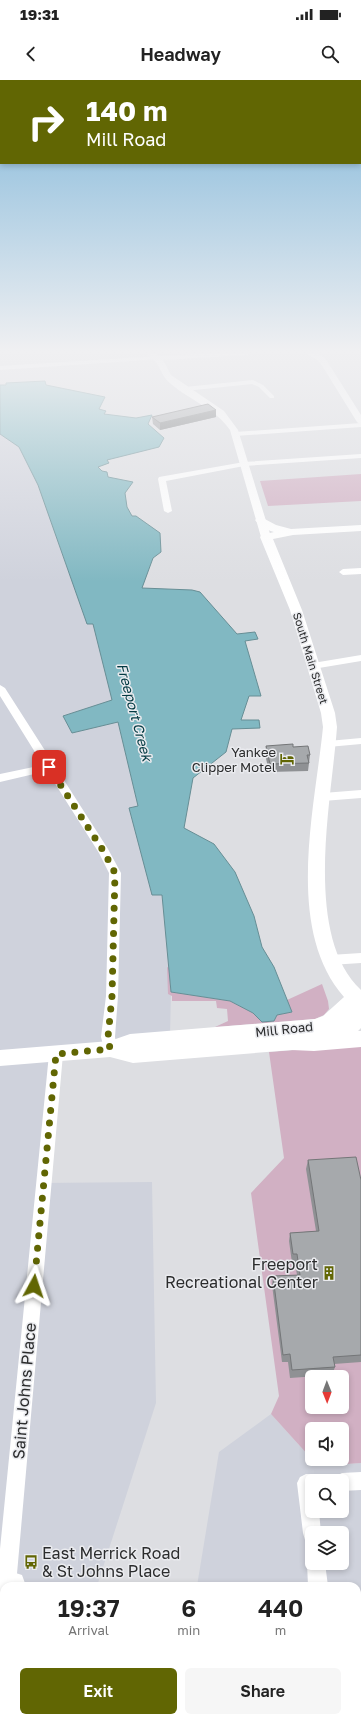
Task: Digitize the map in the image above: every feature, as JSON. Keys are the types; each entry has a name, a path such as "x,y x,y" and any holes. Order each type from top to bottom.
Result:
{"main road":[{"path":"261,520 277,529 293,532"},
{"path":"266,537 293,532 361,528"},
{"name":"South Main Street","path":"266,537 296,610 328,713 330,727 318,835 316,873 321,930 324,945 330,960 347,988 359,998"},
{"name":"Mill Road","path":"0,1058 110,1049 130,1042 315,1027 330,1022 359,998"},
{"name":"Mill Road","path":"110,1049 133,1055 292,1042 342,1032 351,1026 356,1020 359,998"},
{"name":"Mill Road","path":"292,1042 314,1043 361,1039"}],"street":[{"name":"South Main Street","path":"233,430 266,537"},
{"path":"235,434 296,430"},
{"path":"168,511 162,479 244,464 361,456"},
{"path":"343,572 361,571"},
{"path":"313,666 361,658"},
{"path":"0,688 4,700 104,852 115,873 112,996 108,1037 110,1049"},
{"path":"328,744 361,741"},
{"path":"0,778 49,767"},
{"path":"323,797 361,794"},
{"path":"330,960 361,958"},
{"name":"Saint Johns Place","path":"6,1582 56,1054"},
{"path":"349,1481 361,1480"},
{"path":"317,1570 318,1582"}],"shaded area":[{"path":"0,434 19,447 38,485 87,624 93,624 112,700 63,716 73,733 118,721 138,806 130,808 162,895 171,992 170,1036 56,1047 39,1183 152,1182 156,1403 98,1582 0,1582"},
{"path":"361,474 361,501 268,506 260,481"},
{"path":"167,967 169,968 171,992 230,1001 253,1013 263,1021 276,1015 292,1012 287,1000 322,984 329,1009 324,1015 315,1019 215,1027 228,1021 227,1009 217,1008 216,1001 172,1001 172,996 168,994"},
{"path":"361,1045 361,1463 349,1464 349,1422 305,1422 305,1452 271,1414 279,1396 251,1193 284,1158 269,1052"},
{"path":"271,1414 305,1452 305,1466 349,1466 349,1464 361,1463 361,1582 198,1582 219,1452"}],"water":[{"name":"Freeport Creek","path":"0,430 154,430 164,438 159,447 107,460 109,463 98,467 102,471 107,472 108,477 133,482 125,493 127,507 132,516 136,516 160,533 161,552 153,558 142,588 192,590 200,592 237,634 255,632 258,639 245,641 261,696 249,696 241,720 259,720 260,728 232,729 226,752 193,778 184,828 214,844 235,872 254,916 262,947 274,967 292,1012 277,1015 274,1021 262,1022 253,1013 230,1001 171,992 162,895 152,895 129,808 138,806 118,722 72,733 63,716 112,700 93,624 87,624 38,485 19,447 0,434"}],"building":[{"path":"293,744 293,747 308,746 310,755 307,755 309,763 270,764 266,746"},
{"name":"Freeport Recreational Center","path":"356,1157 361,1180 361,1355 333,1357 335,1367 292,1370 290,1354 283,1355 273,1276 300,1275 297,1254 293,1254 290,1233 319,1231 308,1160"}],"place":[{"name":"Yankee Clipper Motel","path":"287,759"},
{"name":"Freeport Recreational Center","path":"329,1273"},
{"name":"East Merrick Road & St Johns Place","path":"31,1562"}],"route":[{"path":"34,1286 56,1054 110,1049 108,1037 112,996 115,873 104,852 49,767"}]}
